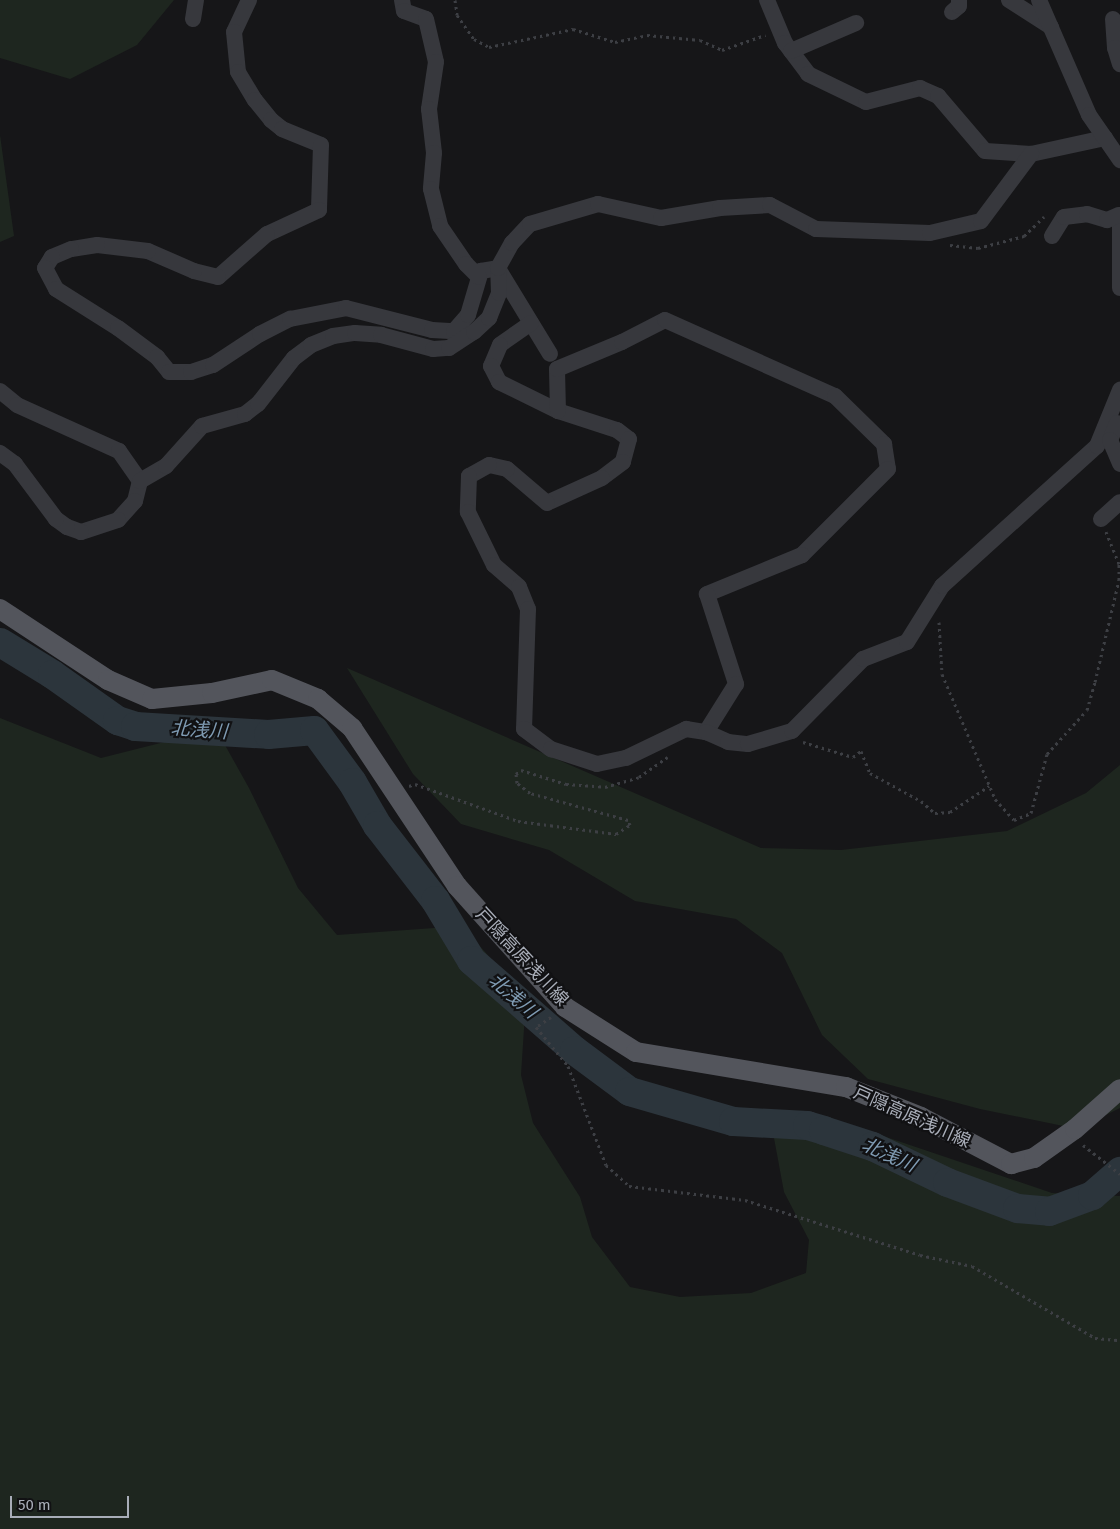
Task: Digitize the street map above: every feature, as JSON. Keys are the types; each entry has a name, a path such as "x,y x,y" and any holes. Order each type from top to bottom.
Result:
{"main road":[{"name":"戸隠高原浅川線","path":"0,609 108,680 152,699 212,693 272,680 318,699 352,728 394,789 456,886 566,1007 636,1052 846,1087 921,1117 1011,1164 1034,1158 1069,1133 1120,1089"}],"street":[{"path":"193,19 196,0"},
{"path":"249,0 234,32 238,72 271,120 282,129 321,145 319,210 268,234 218,277 194,271 170,258 148,251 97,245 71,248 52,257 45,268 56,289 118,328 157,357 168,372 191,372 213,365 260,334 290,319 346,308 432,330 454,331 468,315 481,271 498,268"},
{"path":"402,0 404,11 426,19 436,62 428,109 434,153 431,189 440,226 466,264 479,277"},
{"path":"767,0 779,30 791,51 808,74 866,102 920,88 938,96 985,151 1031,154 1105,138"},
{"path":"1009,0 1053,28"},
{"path":"1039,0 1053,28 1089,115 1120,160"},
{"path":"1113,19 1115,48 1120,64"},
{"path":"791,51 856,23"},
{"path":"0,453 15,464 56,519 81,532 118,520 135,501 140,481 166,466 202,426 245,414 258,404 294,358 311,345 333,336 355,333 381,335 433,349 449,348 489,318 499,293 498,268 512,243 530,224 598,204 661,218 720,208 770,205 816,229 930,233 982,221 1031,154"},
{"path":"1052,236 1064,217 1087,214 1107,220 1119,215 1120,288"},
{"path":"498,268 550,354"},
{"path":"558,411 557,369 622,342 665,320 835,396 884,444 888,469 802,555 707,594 736,684 706,732"},
{"path":"531,323 500,345 491,366 499,382 558,411 617,430 630,439 623,462 602,478 547,503 507,469 489,465 470,476 468,512 494,565 519,587 528,609 524,729 551,749 597,764 626,758 681,730 706,732 728,742 748,744 794,729 862,659 907,642 942,586 1097,446 1120,390"},
{"path":"0,391 17,405 119,451 140,481"},
{"path":"1120,417 1110,440 1120,464"},
{"path":"1101,519 1120,502"}],"path":[{"path":"455,0 456,15 474,39 489,47 574,29 615,42 647,35 700,40 722,50 779,30"},
{"path":"938,617 942,674 995,799 1014,820 1031,812 1047,754 1086,710 1119,580 1119,564 1101,519"},
{"path":"794,729 804,744 853,757 861,752 870,772 921,801 935,813 950,812 990,786"},
{"path":"394,789 415,784 518,821 616,834 630,825 628,820 530,793 517,783 516,774 521,770 566,784 605,787 639,777 676,751"},
{"path":"566,1007 536,1027 568,1066 606,1166 629,1186 745,1200 920,1255 972,1266 1095,1338 1120,1340"},
{"path":"1069,1133 1120,1174"}],"shaded area":[{"path":"0,0 174,0 137,45 70,79 0,58"},
{"path":"0,135 14,236 0,242"},
{"path":"347,668 761,848 841,850 1007,831 1086,793 1120,765 1120,1108 1078,1129 980,1109 868,1079 822,1035 782,953 736,919 635,901 549,850 461,824 413,774"},
{"path":"0,718 101,758 216,729 249,788 298,888 337,935 462,926 526,998 521,1075 533,1123 580,1197 592,1237 630,1287 680,1297 751,1293 806,1273 809,1240 784,1192 774,1138 821,1115 1052,1193 1120,1196 1120,1529 0,1529"}],"waterway":[{"name":"北浅川","path":"0,642 52,674 117,720 135,726 268,734 314,730 352,782 377,825 435,900 471,960 574,1050 629,1091 733,1121 807,1125 872,1146 947,1182 1017,1208 1049,1211 1092,1195 1120,1171"}]}
